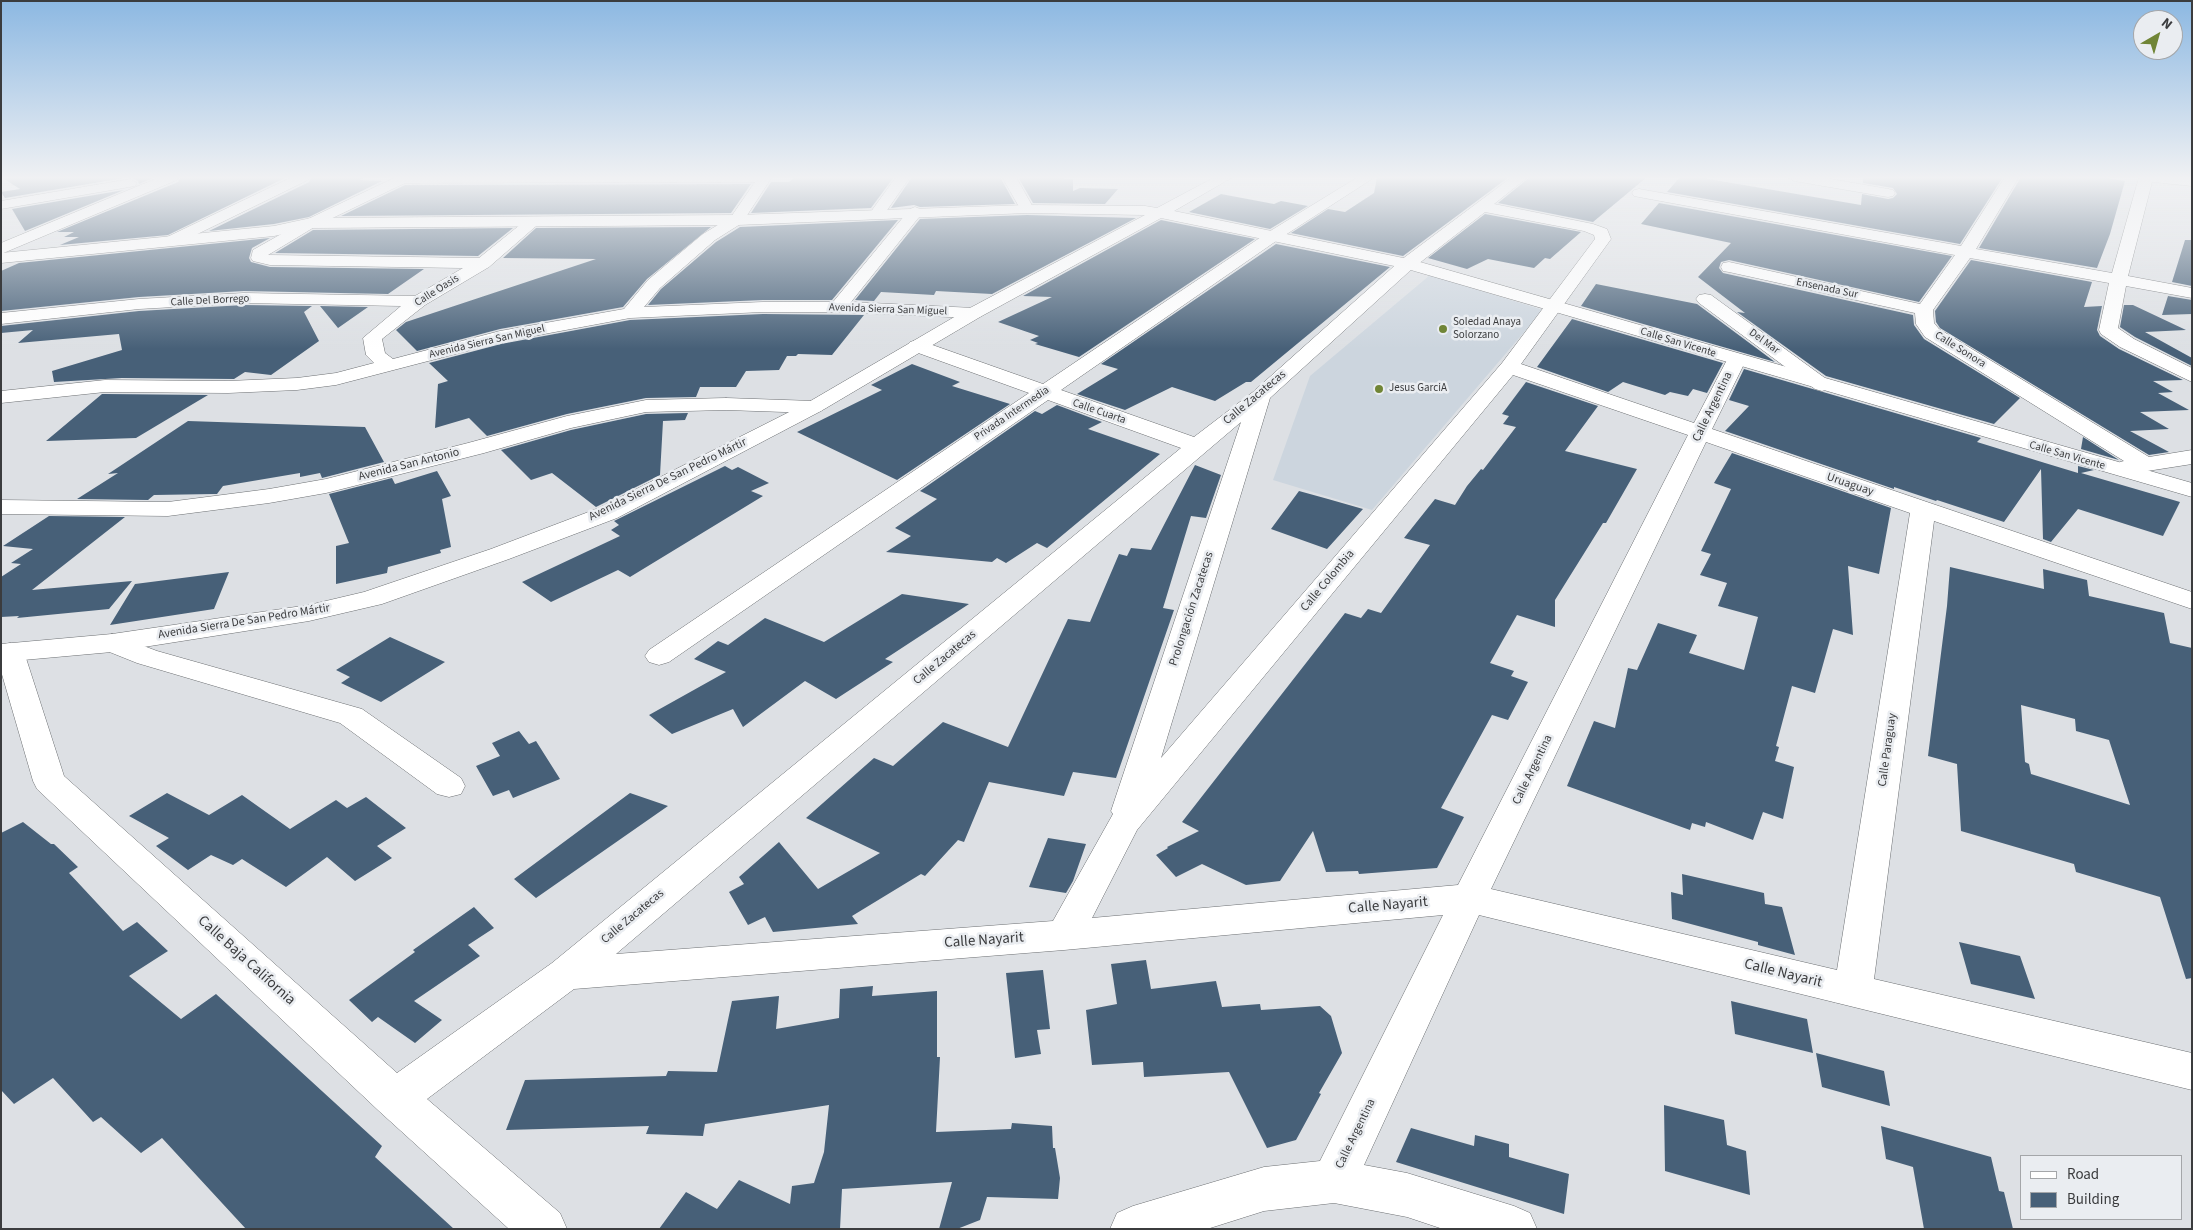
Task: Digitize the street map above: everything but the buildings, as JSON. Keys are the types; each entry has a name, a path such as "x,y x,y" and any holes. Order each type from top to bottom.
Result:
{"street":[{"path":"1,249 36,234"},
{"path":"171,241 185,234"},
{"path":"1,258 239,234"},
{"path":"291,234 259,253 259,258 270,260 483,263"},
{"name":"Calle Oasis","path":"390,366 376,355 372,338 419,301 483,263 517,234"},
{"path":"630,313 654,284 713,234"},
{"path":"838,307 897,234"},
{"name":"Avenida Sierra De San Pedro Mártir","path":"5,652 112,642 310,613 372,598 500,554 608,513 814,407 974,313 1120,234"},
{"name":"Calle San Vicente","path":"1266,234 1407,264 2192,490"},
{"name":"Privada Intermedia","path":"659,656 1277,234"},
{"name":"Calle Zacatecas","path":"395,1098 566,974 1197,446 1260,396 1407,264 1447,234"},
{"name":"Calle Colombia","path":"1064,935 1124,823 1509,367 1603,239 1603,234"},
{"path":"1864,234 2192,293"},
{"path":"1924,310 1977,234"},
{"path":"2131,234 2118,281 2108,330 2127,343 2192,376"},
{"name":"Ensenada Sur","path":"1729,268 1924,310"},
{"name":"Calle Del Borrego","path":"1,319 138,304 244,298 419,301"},
{"name":"Del Mar","path":"1705,299 1822,385"},
{"name":"Avenida Sierra San Miguel","path":"1,396 104,386 228,387 297,384 336,379 500,337 630,313 763,307 838,307 974,313"},
{"name":"Calle Sonora","path":"1924,310 1925,324 1932,333 2145,464"},
{"name":"Calle Cuarta","path":"917,346 1197,446"},
{"name":"Calle Argentina","path":"1334,1182 1469,898 1736,360"},
{"name":"Uruaguay","path":"1509,367 2192,600"},
{"name":"Prolongación Zacatecas","path":"1124,823 1260,396"},
{"name":"Avenida San Antonio","path":"1,507 168,509 326,486 476,448 567,422 646,406 726,404 814,407"},
{"path":"2114,469 2192,457"},
{"name":"Calle Paraguay","path":"1853,991 1923,509"},
{"path":"112,642 148,657 351,716 449,786"},
{"name":"Calle Baja California","path":"5,652 49,782 395,1098 544,1229"},
{"name":"Calle Nayarit","path":"566,974 1064,935 1469,898 2192,1072"},
{"path":"1133,1229 1264,1189 1334,1182 1407,1195 1514,1229"}],"shaded area":[{"path":"1430,275 1543,310 1372,510 1273,480 1310,376"}],"place":[{"name":"Soledad Anaya Solorzano","path":"1443,329"},
{"name":"Jesus GarciA","path":"1379,389"}]}
